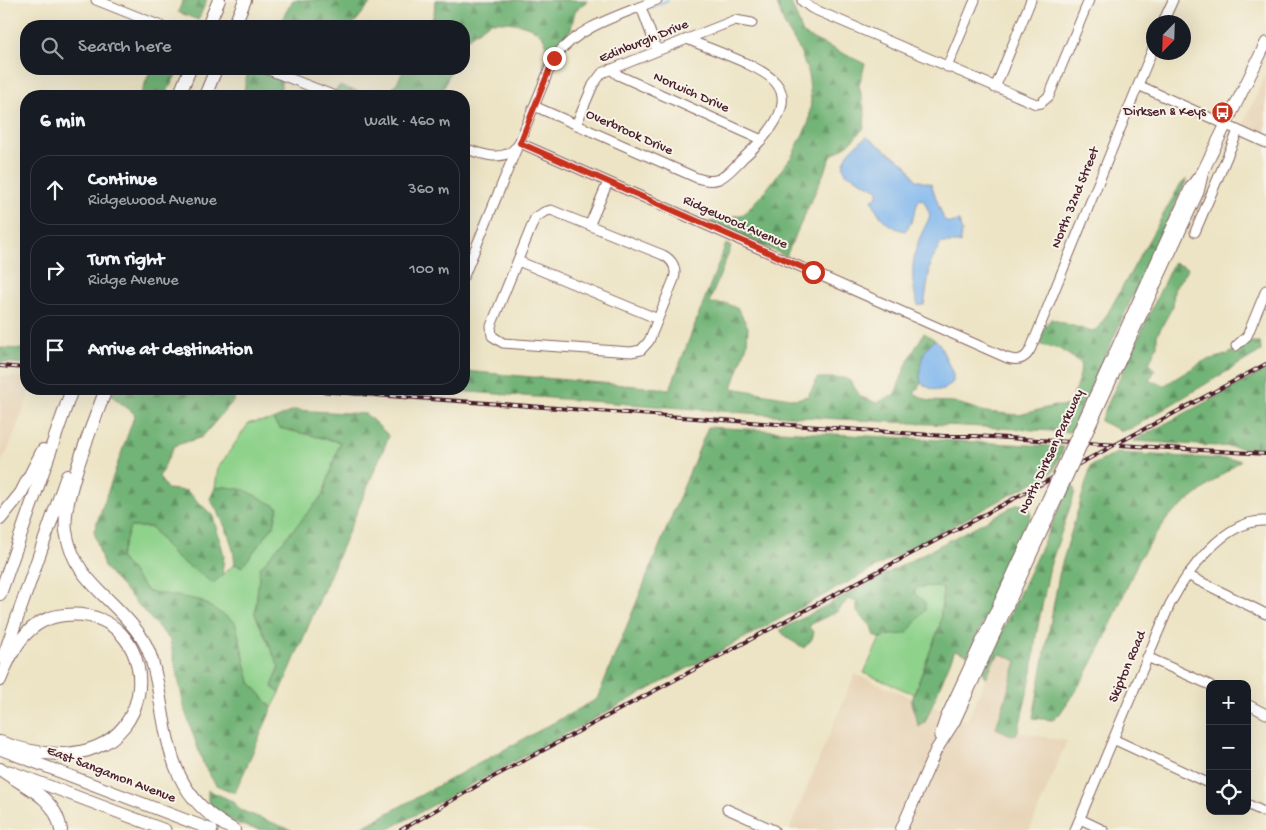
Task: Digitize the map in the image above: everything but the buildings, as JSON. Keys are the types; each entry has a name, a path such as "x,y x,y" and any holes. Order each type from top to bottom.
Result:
{"highway":[{"path":"211,20 219,0"},
{"path":"237,20 245,0"},
{"path":"181,90 188,75"},
{"path":"207,90 214,75"},
{"path":"0,518 28,482 69,395"},
{"path":"0,594 70,395"},
{"path":"0,665 96,395"},
{"path":"104,395 68,503 66,530 72,553 82,574 131,624 147,645 154,666 170,754 182,783 204,810 234,830"},
{"path":"0,680 16,647 31,628 47,618 70,614 101,621 119,633 134,654 140,680 138,700 132,717 118,735 100,746 63,755 35,753 0,742"},
{"path":"0,768 11,777 26,784 47,801 59,819 62,830"}],"main road":[{"name":"North Dirksen Parkway","path":"901,830 936,750 954,722 1098,398 1195,200 1204,171 1266,43"},
{"name":"East Sangamon Avenue","path":"0,749 212,830"},
{"path":"0,768 165,830"}],"street":[{"path":"96,0 147,20"},
{"path":"470,262 552,63 568,42 584,30 657,0"},
{"path":"810,0 802,1 811,8 1032,103 1046,100 1089,0"},
{"path":"947,66 975,0"},
{"path":"995,88 1032,0"},
{"path":"1166,15 1172,0"},
{"path":"638,8 655,51"},
{"name":"Edinburgh Drive","path":"576,125 597,78 611,69 735,20 752,23"},
{"path":"687,39 765,73 777,84 781,94 780,108 770,132 762,140"},
{"name":"North 32nd Street","path":"1022,359 1031,348 1148,60"},
{"name":"Norwich Drive","path":"611,69 618,75 762,140"},
{"path":"278,75 310,90"},
{"path":"1138,85 1266,143"},
{"name":"Overbrook Drive","path":"534,106 697,178 714,180 729,172 762,140"},
{"path":"1195,232 1238,131"},
{"path":"470,149 499,156 509,154 520,143"},
{"name":"Ridgewood Avenue","path":"520,143 1007,358 1022,359"},
{"path":"590,224 608,182"},
{"path":"543,209 557,211 590,224 671,260 675,274 649,342 636,352 503,343 490,338 491,326 535,218 543,209"},
{"path":"518,261 658,318"},
{"path":"1236,346 1247,336 1266,290"},
{"name":"Skipton Road","path":"1075,830 1170,604 1187,576 1209,550 1232,531 1249,523 1266,521"},
{"path":"1187,576 1266,614"},
{"path":"1147,657 1206,683"},
{"path":"1251,706 1266,714"},
{"path":"1113,739 1206,782"},
{"path":"1251,806 1266,813"},
{"path":"727,809 774,830"},
{"path":"1080,819 1104,830"}],"shaded area":[{"path":"1266,74 1266,137 1242,127"},
{"path":"0,376 20,378 20,395 29,395 8,450 0,464"},
{"path":"1001,654 1017,661 1005,694 998,728 1067,741 1030,830 789,830 855,674 967,721 994,660"}],"green space":[{"path":"183,0 207,0 198,20 178,12"},
{"path":"293,0 373,0 357,20 281,20"},
{"path":"435,0 588,0 575,11 571,29 543,66 546,45 544,39 534,29 520,24 490,22 470,37 470,20 431,20 434,15"},
{"path":"776,0 790,0 803,34 865,64 859,85 865,113 864,128 849,144 832,155 786,256 708,222 744,214 766,190 792,156 809,122 811,100 808,72 798,47 784,24"},
{"path":"149,75 176,75 168,90 142,90"},
{"path":"247,75 266,75 281,80 280,90 244,90"},
{"path":"401,75 449,75 443,90 390,90"},
{"path":"339,86 352,90 336,90"},
{"path":"1187,179 1070,432 787,416 470,392 470,372 670,389 726,244 731,247 709,303 728,304 738,309 748,327 747,345 732,388 796,399 808,396 818,378 844,378 850,381 861,397 877,403 895,394 908,361 924,333 935,340 925,353 920,372 921,383 914,394 929,401 954,402 986,412 1019,415 1054,406 1070,406 1080,375 1081,363 1060,349 1041,345 1044,328 1051,319 1089,331 1096,330 1105,318 1180,185"},
{"path":"1173,263 1188,268 1174,290 1173,306 1157,335 1157,345 1149,364 1155,370 1149,381 1165,385 1204,361 1226,355 1248,342 1260,342 1261,351 1132,428 1122,431 1100,421"},
{"path":"0,348 20,349 20,364 0,362"},
{"path":"1266,370 1266,449 1133,441"},
{"path":"234,395 234,400 202,437 174,446 159,477 167,489 187,491 213,516 224,555 222,576 213,583 174,556 151,527 130,527 120,557 147,591 199,600 235,622 250,682 272,708 235,793 216,785 204,766 185,711 170,640 104,567 94,531 135,414 112,396"},
{"path":"294,410 366,414 389,436 280,693 272,687 279,667 255,614 260,568 323,495 340,442 279,428 273,420"},
{"path":"273,420 279,428 340,442 323,495 260,568 255,614 279,667 272,687 280,693 272,708 250,682 235,622 199,600 147,591 120,557 130,527 151,527 174,556 213,582 235,564 242,566 274,525 278,507 226,487 215,488 218,468 249,423"},
{"path":"708,427 1064,447 1053,472 387,830 357,830 597,699"},
{"path":"1117,453 1241,460 1169,516 1139,559 1105,638 1084,678 1059,715 1052,720 1033,718 1060,570 1091,466"},
{"path":"1072,481 1075,492 1050,566 1036,636 1032,672 1018,732 1013,736 996,728 1017,661 1001,654 994,660 986,678 983,672"},
{"path":"226,487 245,490 278,507 274,525 242,567 235,564 227,530 210,499 215,488"},
{"path":"1018,504 1028,506 1031,515 1027,529 968,655 955,650 925,722 919,727 911,703 940,625 943,589 937,586 917,587 914,593 925,602 925,610 906,634 887,635 880,638 875,636 871,626 857,612 857,602 848,599 838,611 811,624 809,628 814,632 812,639 804,648 787,638 780,630"},
{"path":"937,586 943,589 940,625 914,694 864,673 880,638 896,634 917,587"},
{"path":"208,790 232,801 240,810 291,830 256,829 237,823 208,802"}],"water":[{"path":"867,137 907,165 916,180 931,184 944,220 949,223 959,221 962,232 960,243 941,243 931,262 924,305 918,305 915,296 913,269 918,242 930,215 924,201 919,199 911,223 905,231 888,224 880,216 872,199 878,196 878,190 846,173 843,167 851,150"},
{"path":"935,340 939,343 953,374 953,382 944,390 932,389 921,383 922,359 927,348"}],"waterway":[{"path":"652,7 668,0"}],"railway":[{"path":"401,830 480,784 1266,364"},
{"path":"0,366 20,368"},
{"path":"375,395 945,436 975,436 1266,454"}],"place":[{"name":"Dirksen & Keys","path":"1222,112"}],"route":[{"path":"554,58 520,143 813,272"}]}
